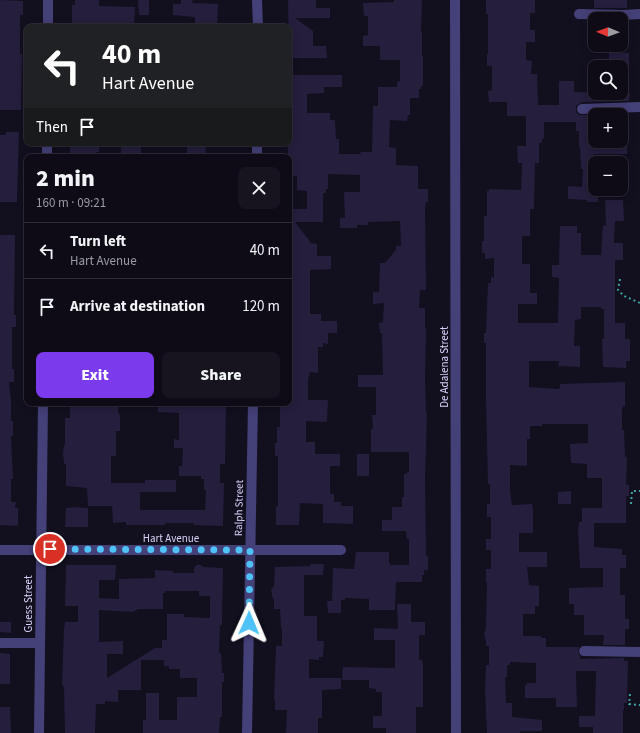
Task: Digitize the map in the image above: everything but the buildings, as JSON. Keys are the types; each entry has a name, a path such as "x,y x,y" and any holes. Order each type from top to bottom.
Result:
{"street":[{"path":"48,0 48,24"},
{"path":"257,0 258,24"},
{"name":"De Adalena Street","path":"455,0 456,733"},
{"path":"580,14 640,14"},
{"path":"582,109 640,108"},
{"name":"Guess Street","path":"39,733 40,549 43,406"},
{"name":"Ralph Street","path":"247,733 253,406"},
{"name":"Hart Avenue","path":"0,550 341,550"},
{"path":"0,643 40,643"},
{"path":"584,651 640,652"}],"path":[{"path":"620,279 618,290 624,296 640,304"},
{"path":"631,504 632,491 640,491"},
{"path":"630,694 629,704 640,705"}],"route":[{"path":"50,549 250,550 249,623"}]}
